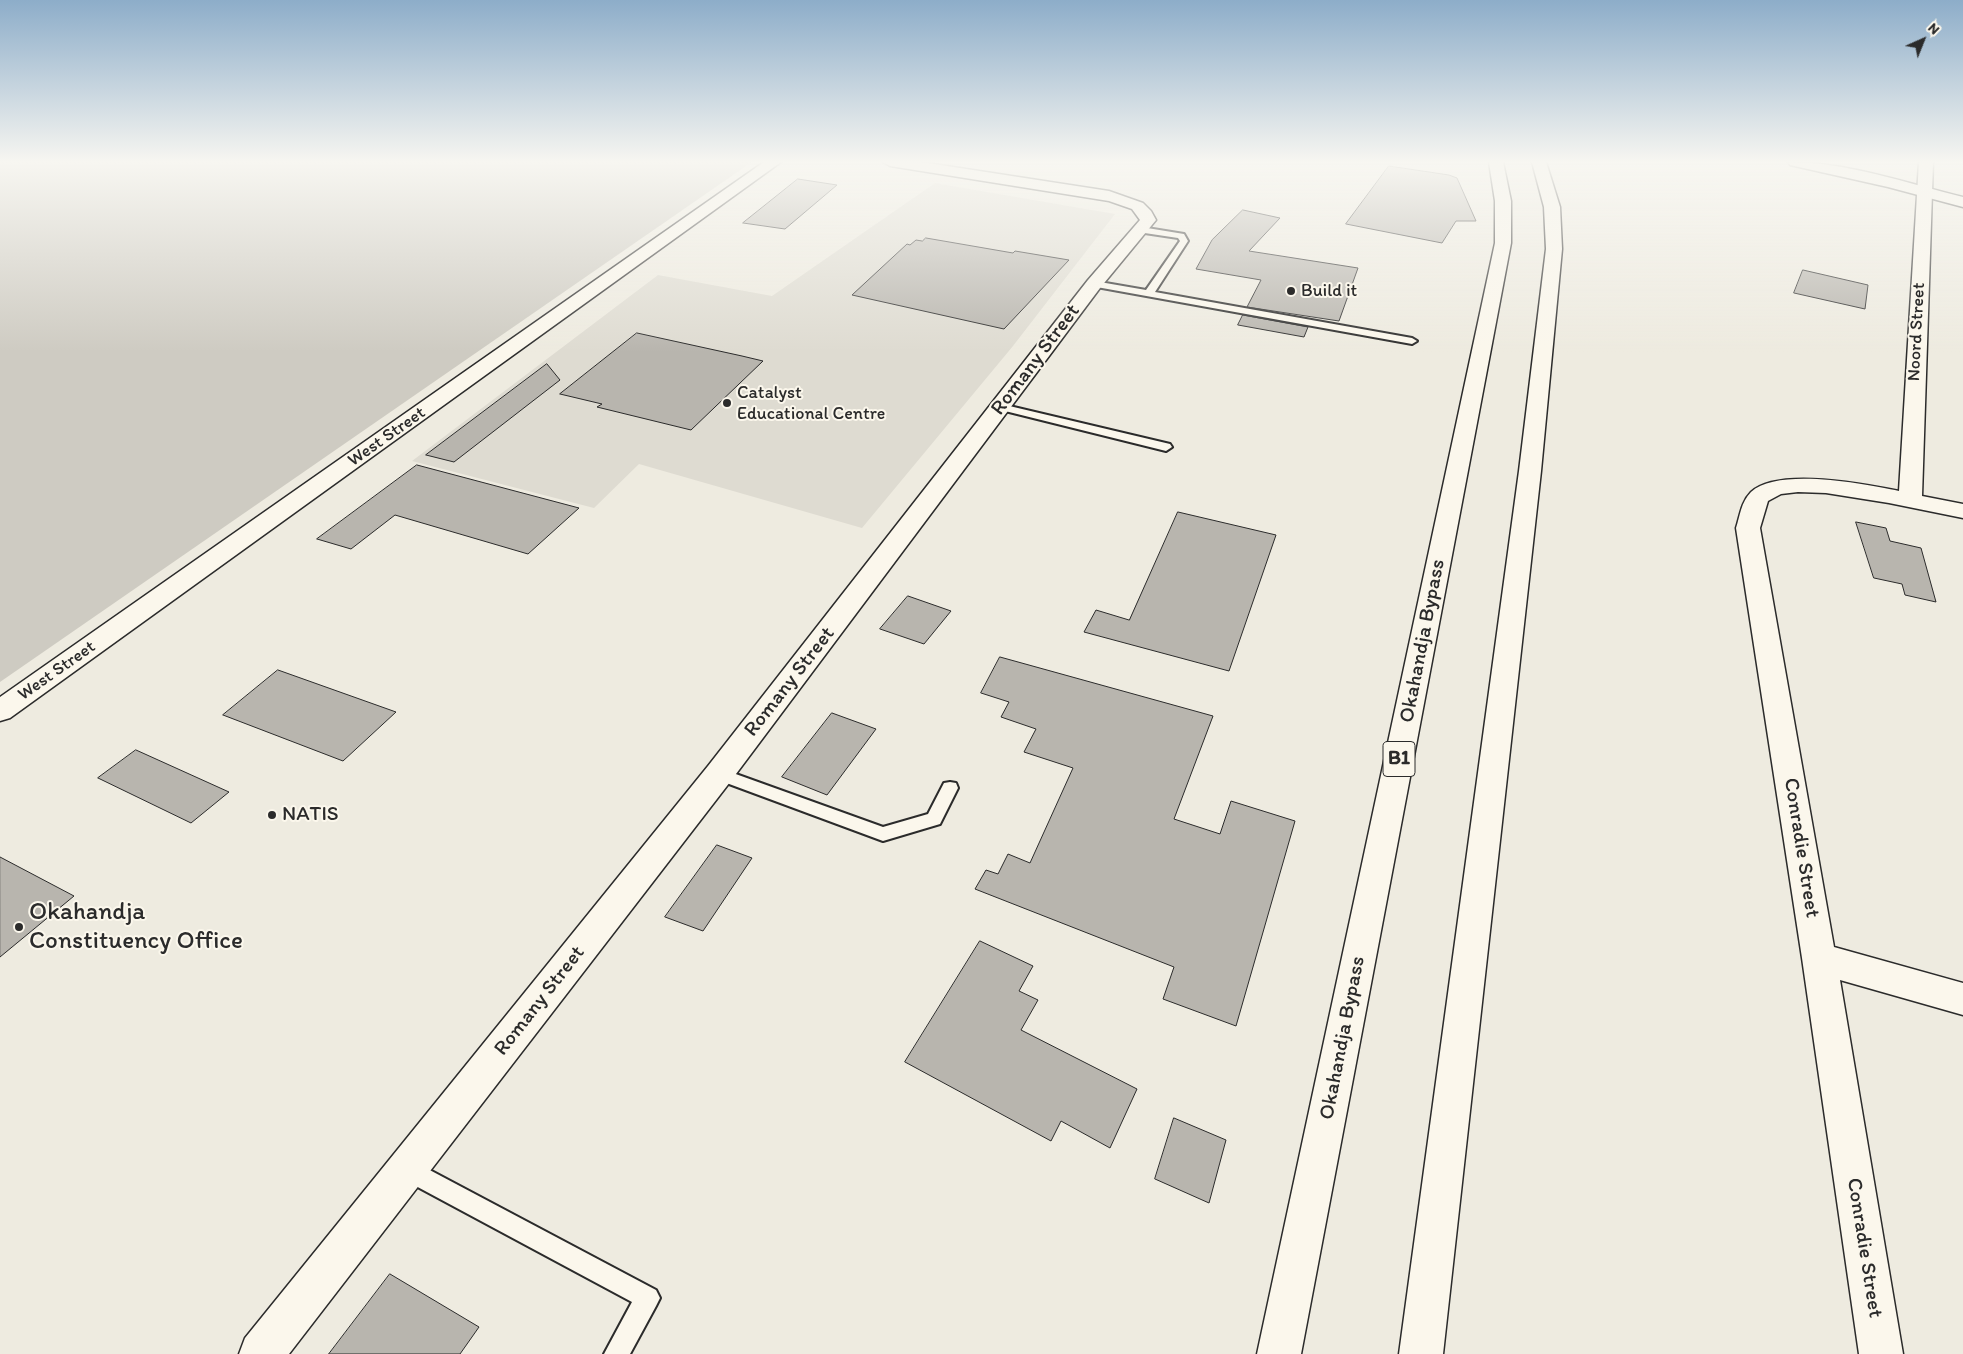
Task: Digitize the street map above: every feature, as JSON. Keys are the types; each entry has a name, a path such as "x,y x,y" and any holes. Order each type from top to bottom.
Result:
{"main road":[{"name":"West Street","path":"0,711 685,225"},
{"path":"1141,230 1144,225"},
{"name":"Okahandja Bypass","path":"1279,1354 1503,243 1503,225"},
{"path":"1421,1354 1529,481 1554,249 1553,225"},
{"name":"Noord Street","path":"1910,501 1922,225"},
{"name":"Romany Street","path":"261,1354 718,774 1094,284 1141,230"},
{"name":"Conradie Street","path":"1881,1354 1819,958 1748,528 1759,496 1775,488 1794,485 1825,486 1963,511"},
{"path":"1819,958 1963,999"}],"lane":[{"path":"1141,230 1181,236 1184,241 1149,293"},
{"path":"1094,284 1412,340"},
{"path":"1001,407 1166,447"},
{"path":"718,774 883,834 934,819 950,788"},
{"path":"408,1169 445,1192 648,1298 616,1354"}],"shaded area":[{"path":"0,225 661,225 0,682"},
{"name":"Catalyst Educational Centre","path":"874,225 1106,225 1013,346 862,528 639,464 594,508 412,461 658,275 772,296"}],"building":[{"path":"758,225 790,225 785,229"},
{"path":"1227,225 1273,225 1249,251 1358,268 1339,321 1247,307 1261,280 1196,269 1212,240"},
{"path":"1352,225 1453,225 1442,243"},
{"path":"926,238 1013,253 1015,251 1069,260 1004,329 852,295 907,244 910,245 916,240 922,241"},
{"path":"1803,270 1868,285 1865,309 1794,293"},
{"path":"1243,315 1308,327 1304,337 1238,325"},
{"path":"637,333 763,361 691,430 597,407 602,404 560,394"},
{"path":"547,364 560,380 454,462 426,455"},
{"path":"417,465 579,508 528,554 395,515 351,549 317,539"},
{"path":"1178,512 1276,535 1229,671 1084,632 1096,610 1129,620"},
{"path":"1856,522 1886,528 1890,541 1921,548 1936,602 1905,595 1902,584 1874,578"},
{"path":"908,596 951,611 924,644 880,629"},
{"path":"1000,657 1213,716 1174,819 1220,834 1231,801 1295,821 1236,1026 1163,999 1174,967 975,889 986,870 998,874 1008,854 1030,863 1073,768 1024,752 1036,729 1001,717 1009,702 981,693"},
{"path":"278,670 396,712 343,761 223,715"},
{"path":"832,713 876,729 827,795 782,777"},
{"path":"136,750 229,792 191,823 98,778"},
{"path":"717,845 752,858 703,931 665,917"},
{"name":"Okahandja Constituency Office","path":"0,857 74,896 0,957"},
{"path":"980,941 1033,966 1019,991 1038,1000 1021,1030 1137,1089 1110,1148 1061,1121 1051,1141 905,1062"},
{"path":"1174,1118 1226,1140 1209,1203 1155,1179"},
{"path":"390,1274 479,1327 460,1354 329,1354"}],"place":[{"name":"Build it","path":"1291,291"},
{"name":"Catalyst Educational Centre","path":"727,403"},
{"name":"NATIS","path":"272,815"},
{"name":"Okahandja Constituency Office","path":"19,927"}]}
